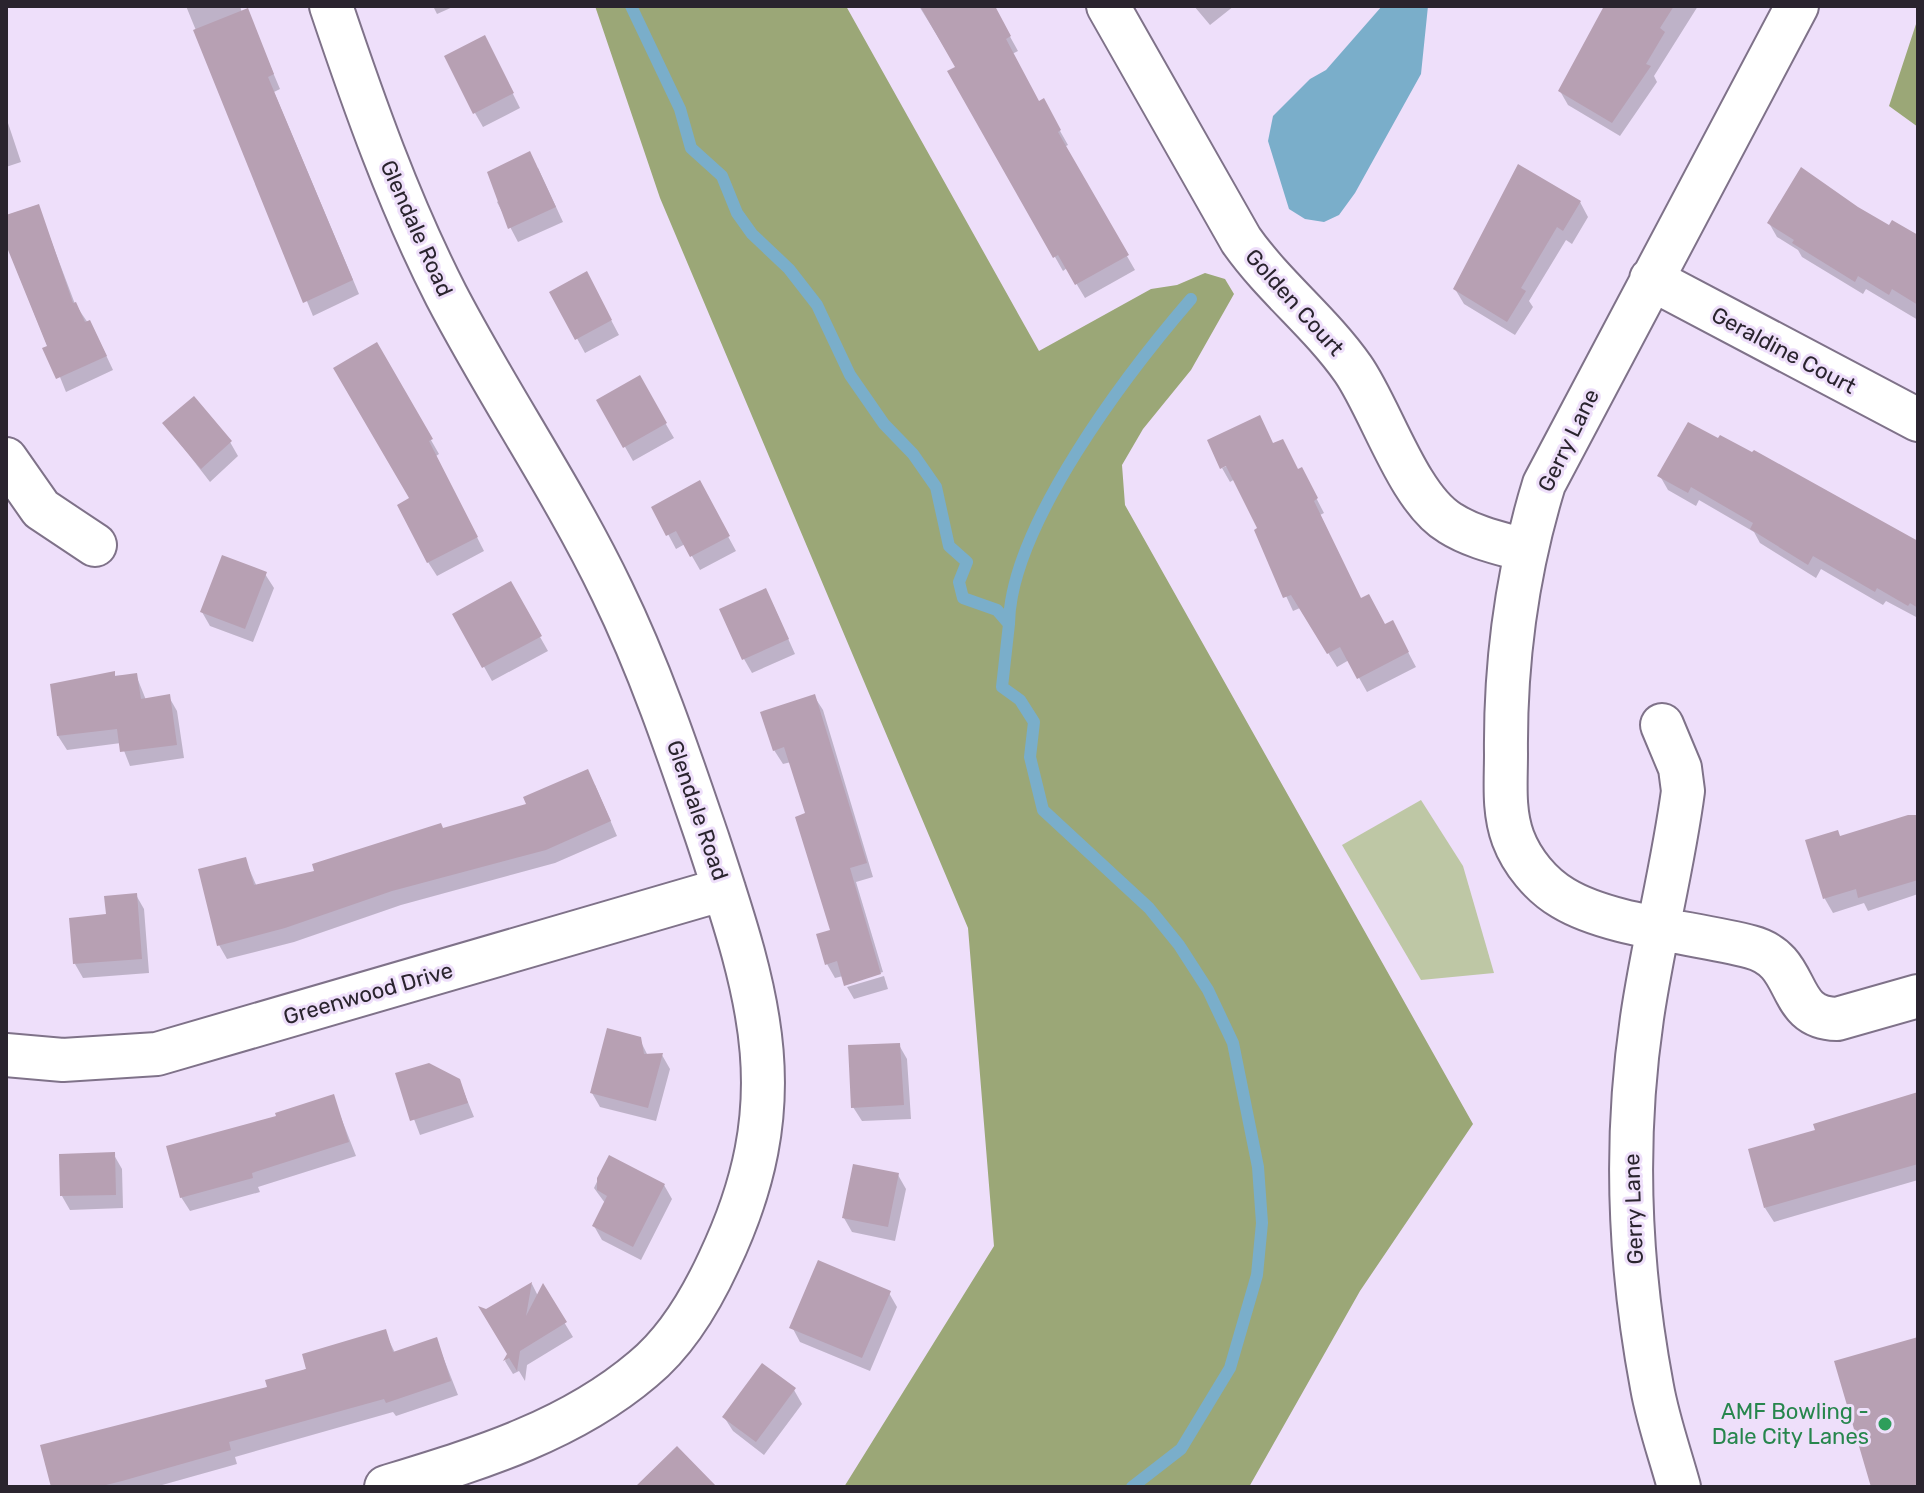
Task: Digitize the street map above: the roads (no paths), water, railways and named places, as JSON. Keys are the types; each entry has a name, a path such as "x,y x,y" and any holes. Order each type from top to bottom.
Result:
{"street":[{"name":"Glendale Road","path":"331,6 391,173 444,292 609,585 642,654 724,889 753,986 763,1041 764,1098 756,1157 740,1218 707,1287 671,1340 645,1368 593,1406 535,1437 386,1487"},
{"name":"Golden Court","path":"1108,6 1241,240 1259,266 1355,371 1404,463 1433,507 1447,522 1524,550"},
{"name":"Gerry Lane","path":"1656,928 1564,899 1540,879 1519,853 1513,837 1506,804 1505,703 1524,550 1544,484 1797,6"},
{"name":"Geraldine Court","path":"1651,279 1918,420"},
{"path":"6,459 41,509 95,545"},
{"name":"Gerry Lane","path":"1662,725 1680,768 1683,791 1656,928 1642,1021 1632,1118 1630,1196 1637,1294 1652,1391 1679,1487"},
{"name":"Greenwood Drive","path":"6,1055 63,1060 157,1054 724,889"},
{"path":"1656,928 1739,944 1775,956 1784,966 1804,1007 1824,1019 1837,1019 1918,996"}],"water":[{"path":"1382,6 1428,6 1421,74 1355,193 1339,215 1324,222 1305,219 1289,209 1268,141 1273,116 1310,79 1326,70"}],"waterway":[{"path":"631,6 680,109 691,148 722,176 737,213 752,234 789,269 817,305 850,375 884,424 913,454 936,487 949,546 967,562 959,582 963,598 997,610 1009,624 1002,687 1020,700 1034,722 1030,757 1043,810 1149,908 1179,945 1208,990 1233,1043 1258,1167 1262,1223 1257,1275 1230,1368 1181,1449 1132,1487"},
{"path":"1009,624 1015,585 1029,542 1050,497 1106,408 1191,299"}],"place":[{"name":"AMF Bowling - Dale City Lanes","path":"1885,1424"}]}
